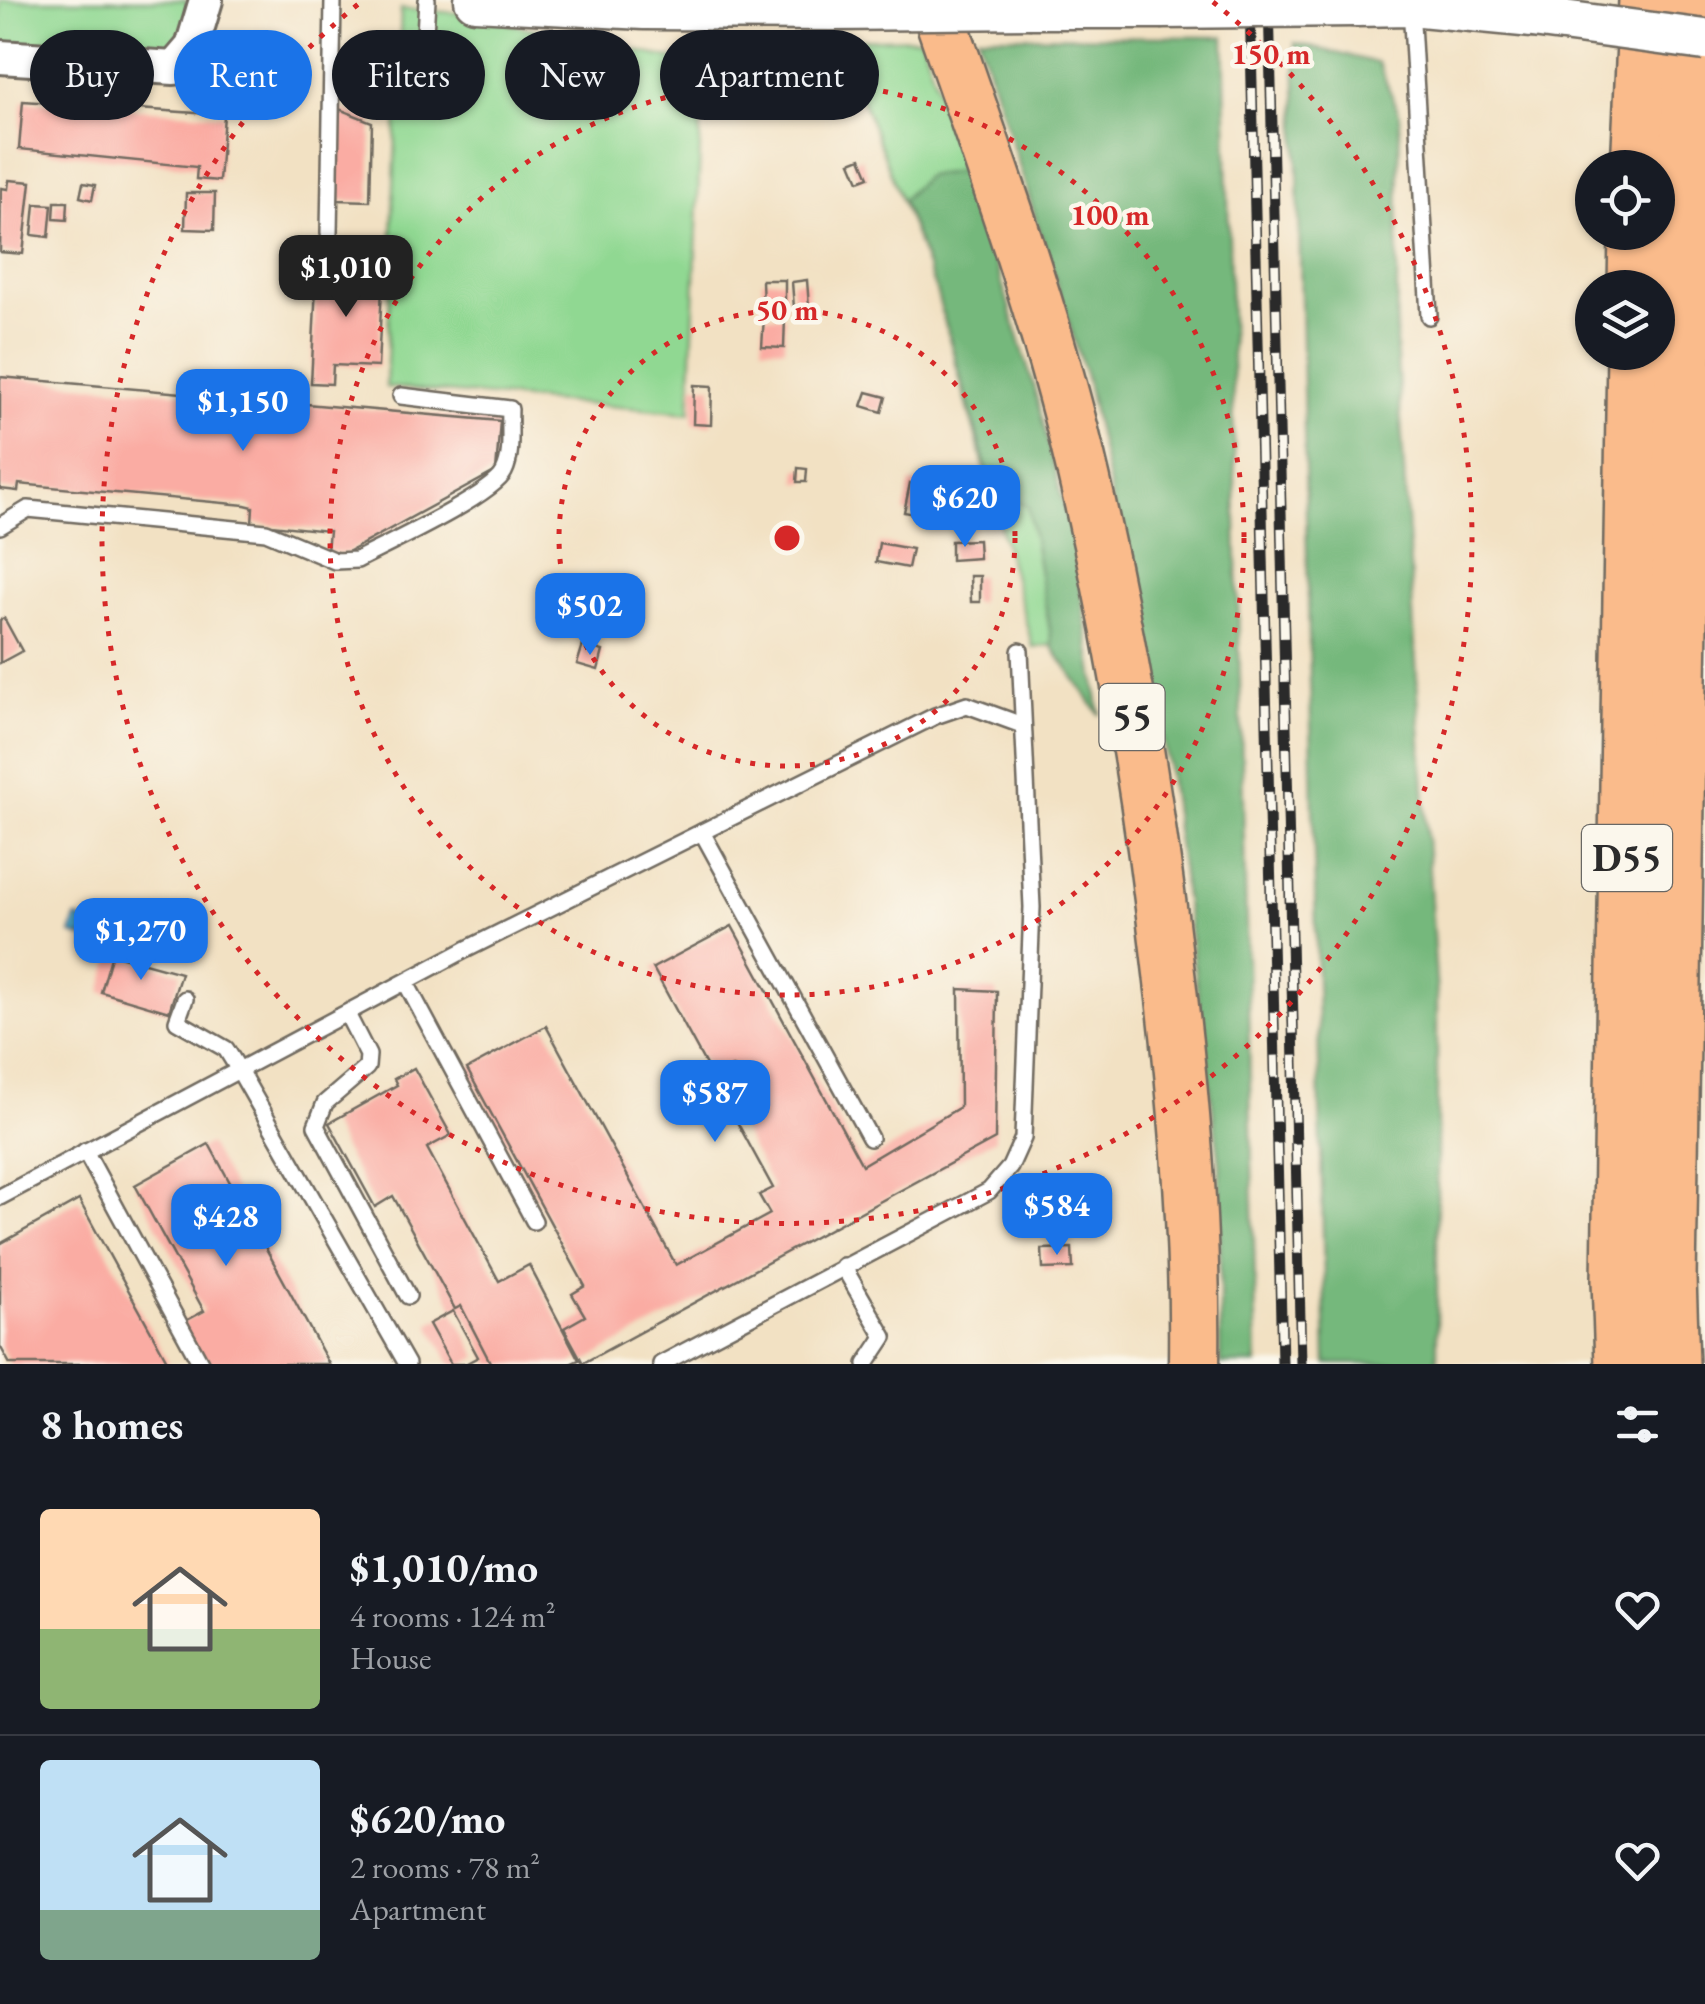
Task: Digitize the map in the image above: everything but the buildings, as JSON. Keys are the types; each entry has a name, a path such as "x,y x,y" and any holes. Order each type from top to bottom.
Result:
{"highway":[{"path":"1640,150 1647,0"},
{"name":"D55","path":"1671,1364 1668,1279 1685,244 1695,0"},
{"name":"D55","path":"1623,1364 1620,1280 1635,370"}],"main road":[{"name":"55","path":"934,0 1028,274 1072,429 1110,594 1152,831 1188,1137 1194,1364"}],"street":[{"path":"0,57 174,68 192,47 206,0"},
{"path":"475,0 644,9 1411,6 1533,17 1705,40"}],"lane":[{"path":"330,233 333,0"},
{"path":"425,30 427,0"},
{"path":"1411,6 1429,316"},
{"path":"0,526 28,509 266,532 335,561 357,560 482,492 502,476 508,462 510,409 401,396"},
{"path":"661,1364 989,1191 1010,1167 1023,1138 1032,907 1020,650"},
{"path":"0,1197 406,982 954,708 967,705 1022,724"},
{"path":"702,832 870,1138"},
{"path":"406,982 534,1220"},
{"path":"185,1000 177,1021 226,1049 408,1364"},
{"path":"347,1014 368,1055 367,1068 325,1103 316,1126 408,1296"},
{"path":"86,1151 201,1364"},
{"path":"843,1266 884,1337 866,1364"}],"green space":[{"path":"0,0 186,0 191,17 183,30 174,30 174,46 169,55 154,55 154,30 30,30 30,51 0,50"},
{"path":"401,9 459,13 539,30 505,30 505,120 640,120 640,52 660,56 660,120 701,120 690,413 386,387 397,120 485,120 485,30 400,30"},
{"path":"978,36 1224,37 1257,1364 1220,1364 1220,1163 1167,760 1086,377"},
{"path":"921,38 1033,384 1100,715 1051,645 1033,648 936,290 870,120 879,120 879,39"},
{"path":"1295,43 1378,63 1400,115 1396,342 1437,998 1437,1364 1326,1364"},
{"path":"967,170 1033,384 1075,550 1100,715 1053,648 1028,506 993,490 936,290 902,200 926,176"}],"water":[{"path":"76,918 109,927 104,944 71,934"}],"railway":[{"path":"1250,0 1282,1364"},
{"path":"1269,0 1301,1364"}]}
